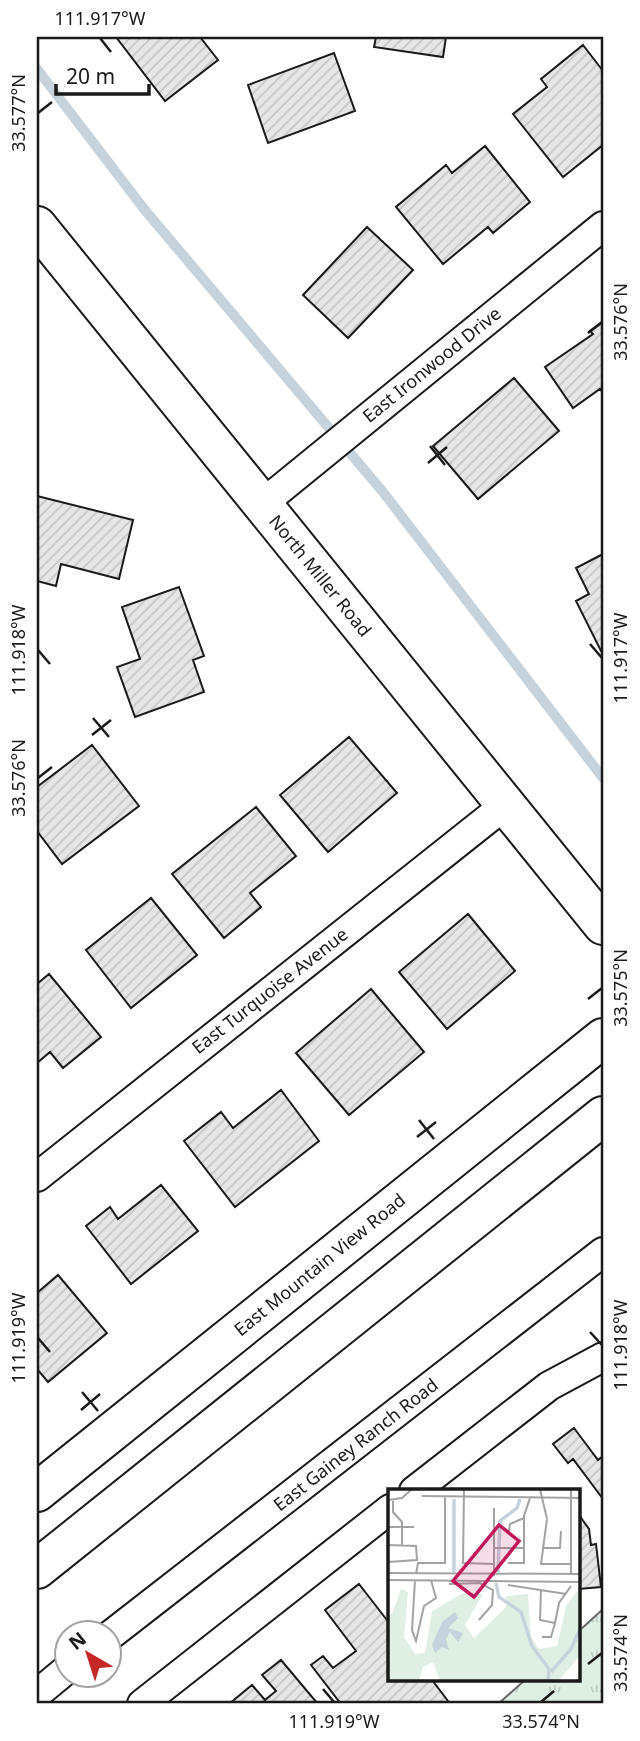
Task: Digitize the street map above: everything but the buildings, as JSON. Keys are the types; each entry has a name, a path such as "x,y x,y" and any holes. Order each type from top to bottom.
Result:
{"main road":[{"name":"North Miller Road","path":"37,226 603,925"},
{"name":"East Mountain View Road","path":"37,1492 603,1038"},
{"path":"37,1569 603,1116"}],"street":[{"name":"East Ironwood Drive","path":"262,504 603,226"},
{"name":"East Turquoise Avenue","path":"37,1177 504,806"},
{"name":"East Gainey Ranch Road","path":"122,1626 603,1252"},
{"path":"417,1489 549,1386 603,1357"},
{"path":"142,1704 388,1511"},
{"path":"37,1694 52,1682"}],"green space":[{"path":"603,1609 603,1704 498,1704 523,1682 580,1682 580,1630"}],"waterway":[{"path":"37,69 144,209 383,492 603,778"}]}
